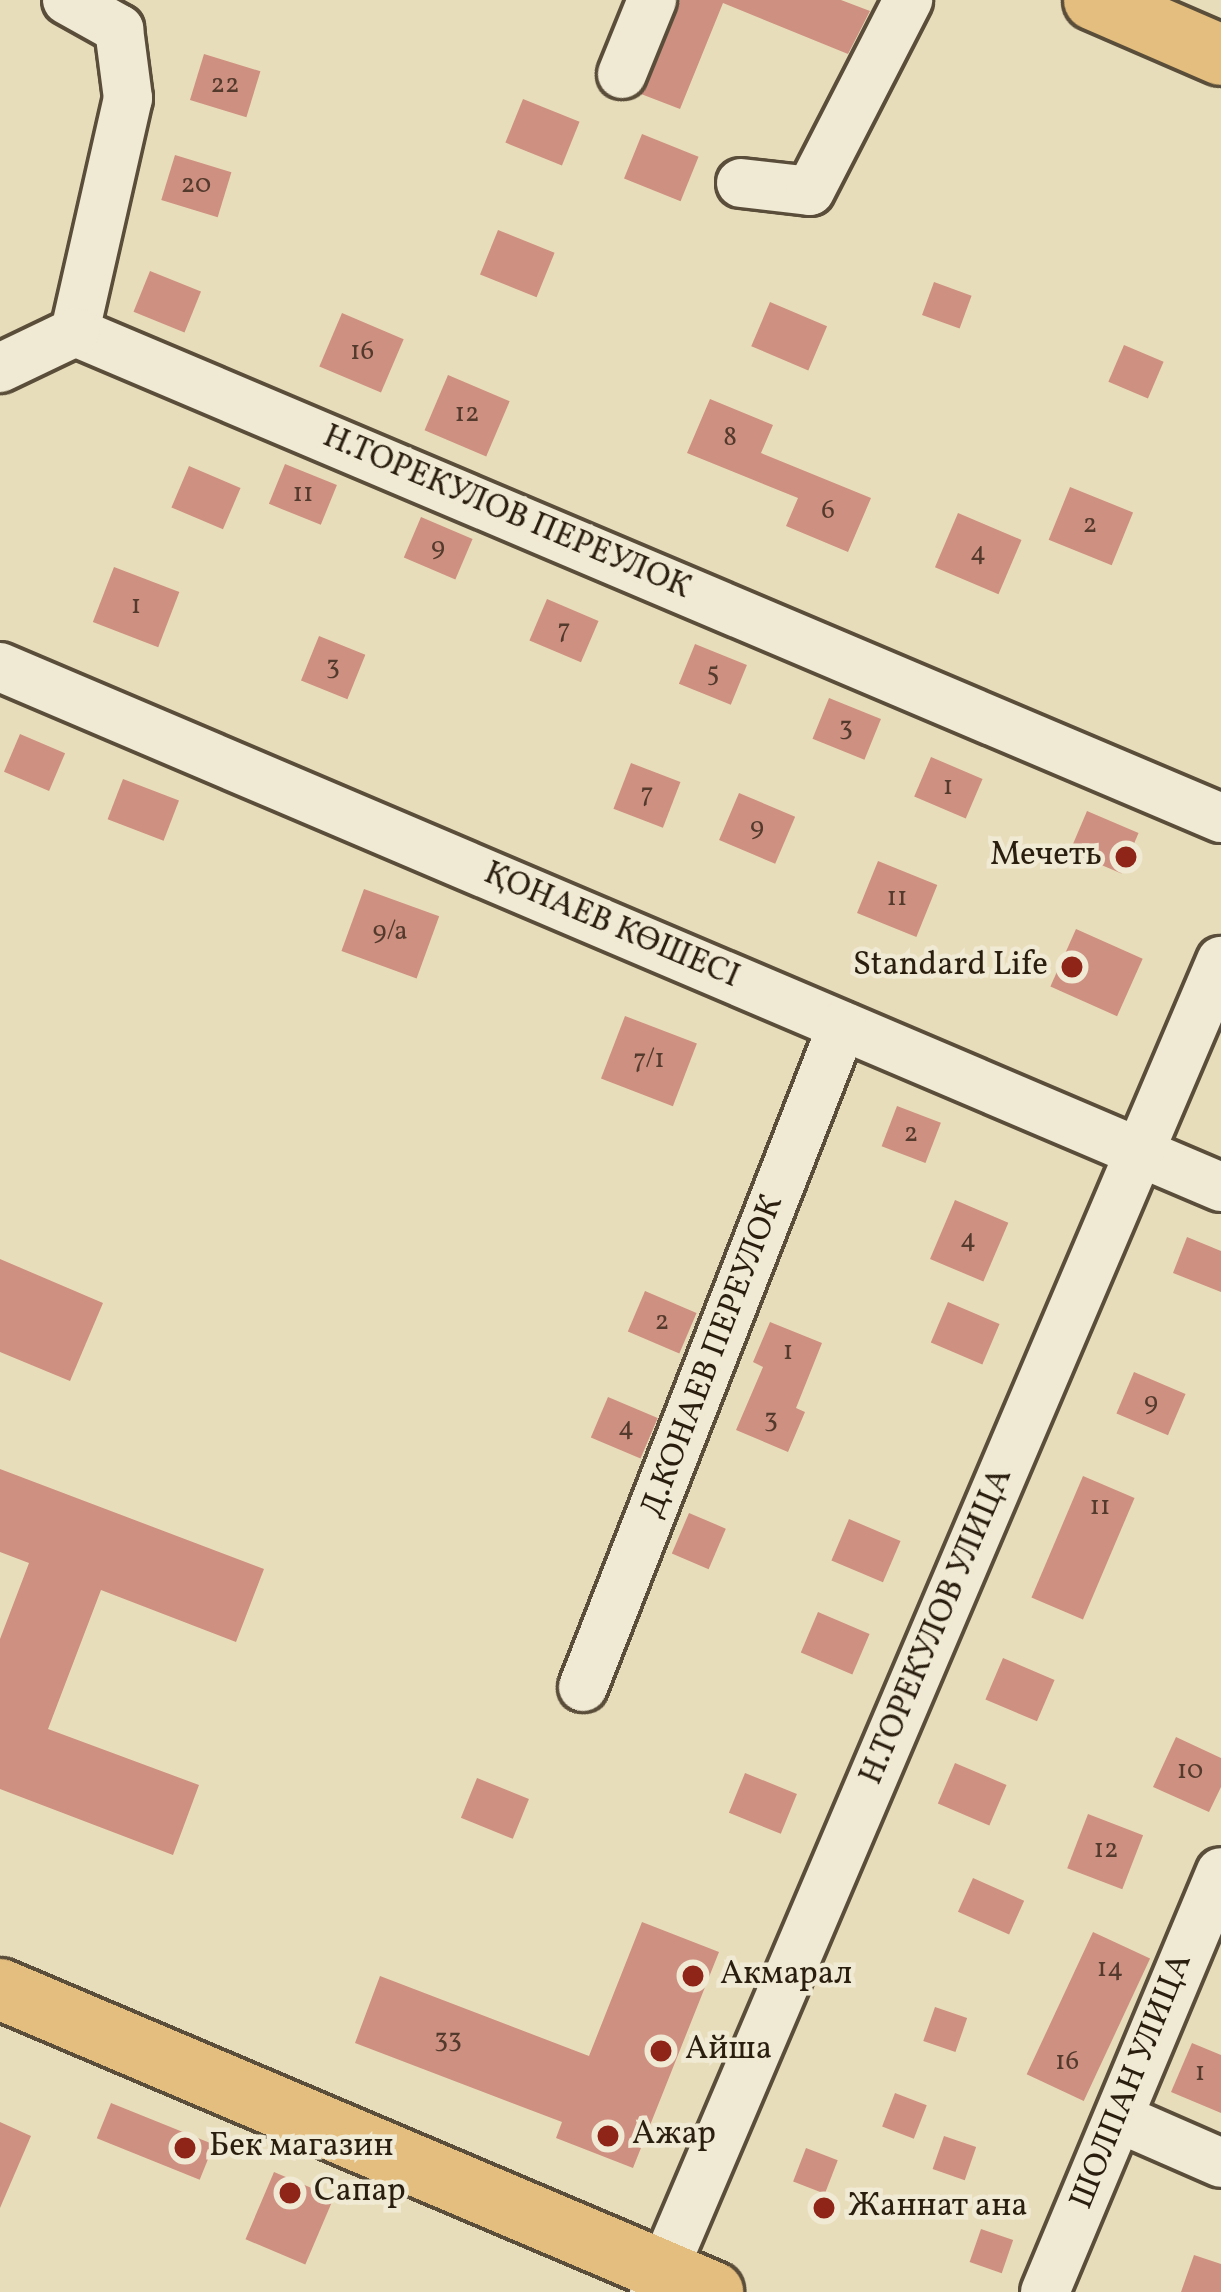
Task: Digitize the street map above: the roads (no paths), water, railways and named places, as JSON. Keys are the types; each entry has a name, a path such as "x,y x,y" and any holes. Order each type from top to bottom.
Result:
{"main road":[{"path":"1094,0 1221,55"},
{"path":"0,1989 677,2285"}],"street":[{"path":"0,368 75,332 128,98 119,29 67,0"},
{"path":"622,74 652,0"},
{"path":"741,183 810,191 908,0"},
{"name":"Н.ТОРЕКУЛОВ ПЕРЕУЛОК","path":"75,332 1221,818"},
{"name":"ҚОНАЕВ КӨШЕСІ","path":"0,667 1221,1187"},
{"name":"Н.ТОРЕКУЛОВ УЛИЦА","path":"677,2285 1221,961"},
{"name":"Д.КОНАЕВ ПЕРЕУЛОК","path":"583,1687 842,1026"},
{"name":"ШОЛПАН УЛИЦА","path":"1046,2292 1221,1872"},
{"path":"1121,2119 1221,2163"}],"place":[{"name":"Мечеть","path":"1126,857"},
{"name":"Standard Life","path":"1072,967"},
{"name":"Акмарал","path":"693,1976"},
{"name":"Айша","path":"661,2051"},
{"name":"Ажар","path":"608,2136"},
{"name":"Бек магазин","path":"185,2148"},
{"name":"Сапар","path":"290,2193"},
{"name":"Жаннат ана","path":"824,2208"}]}
